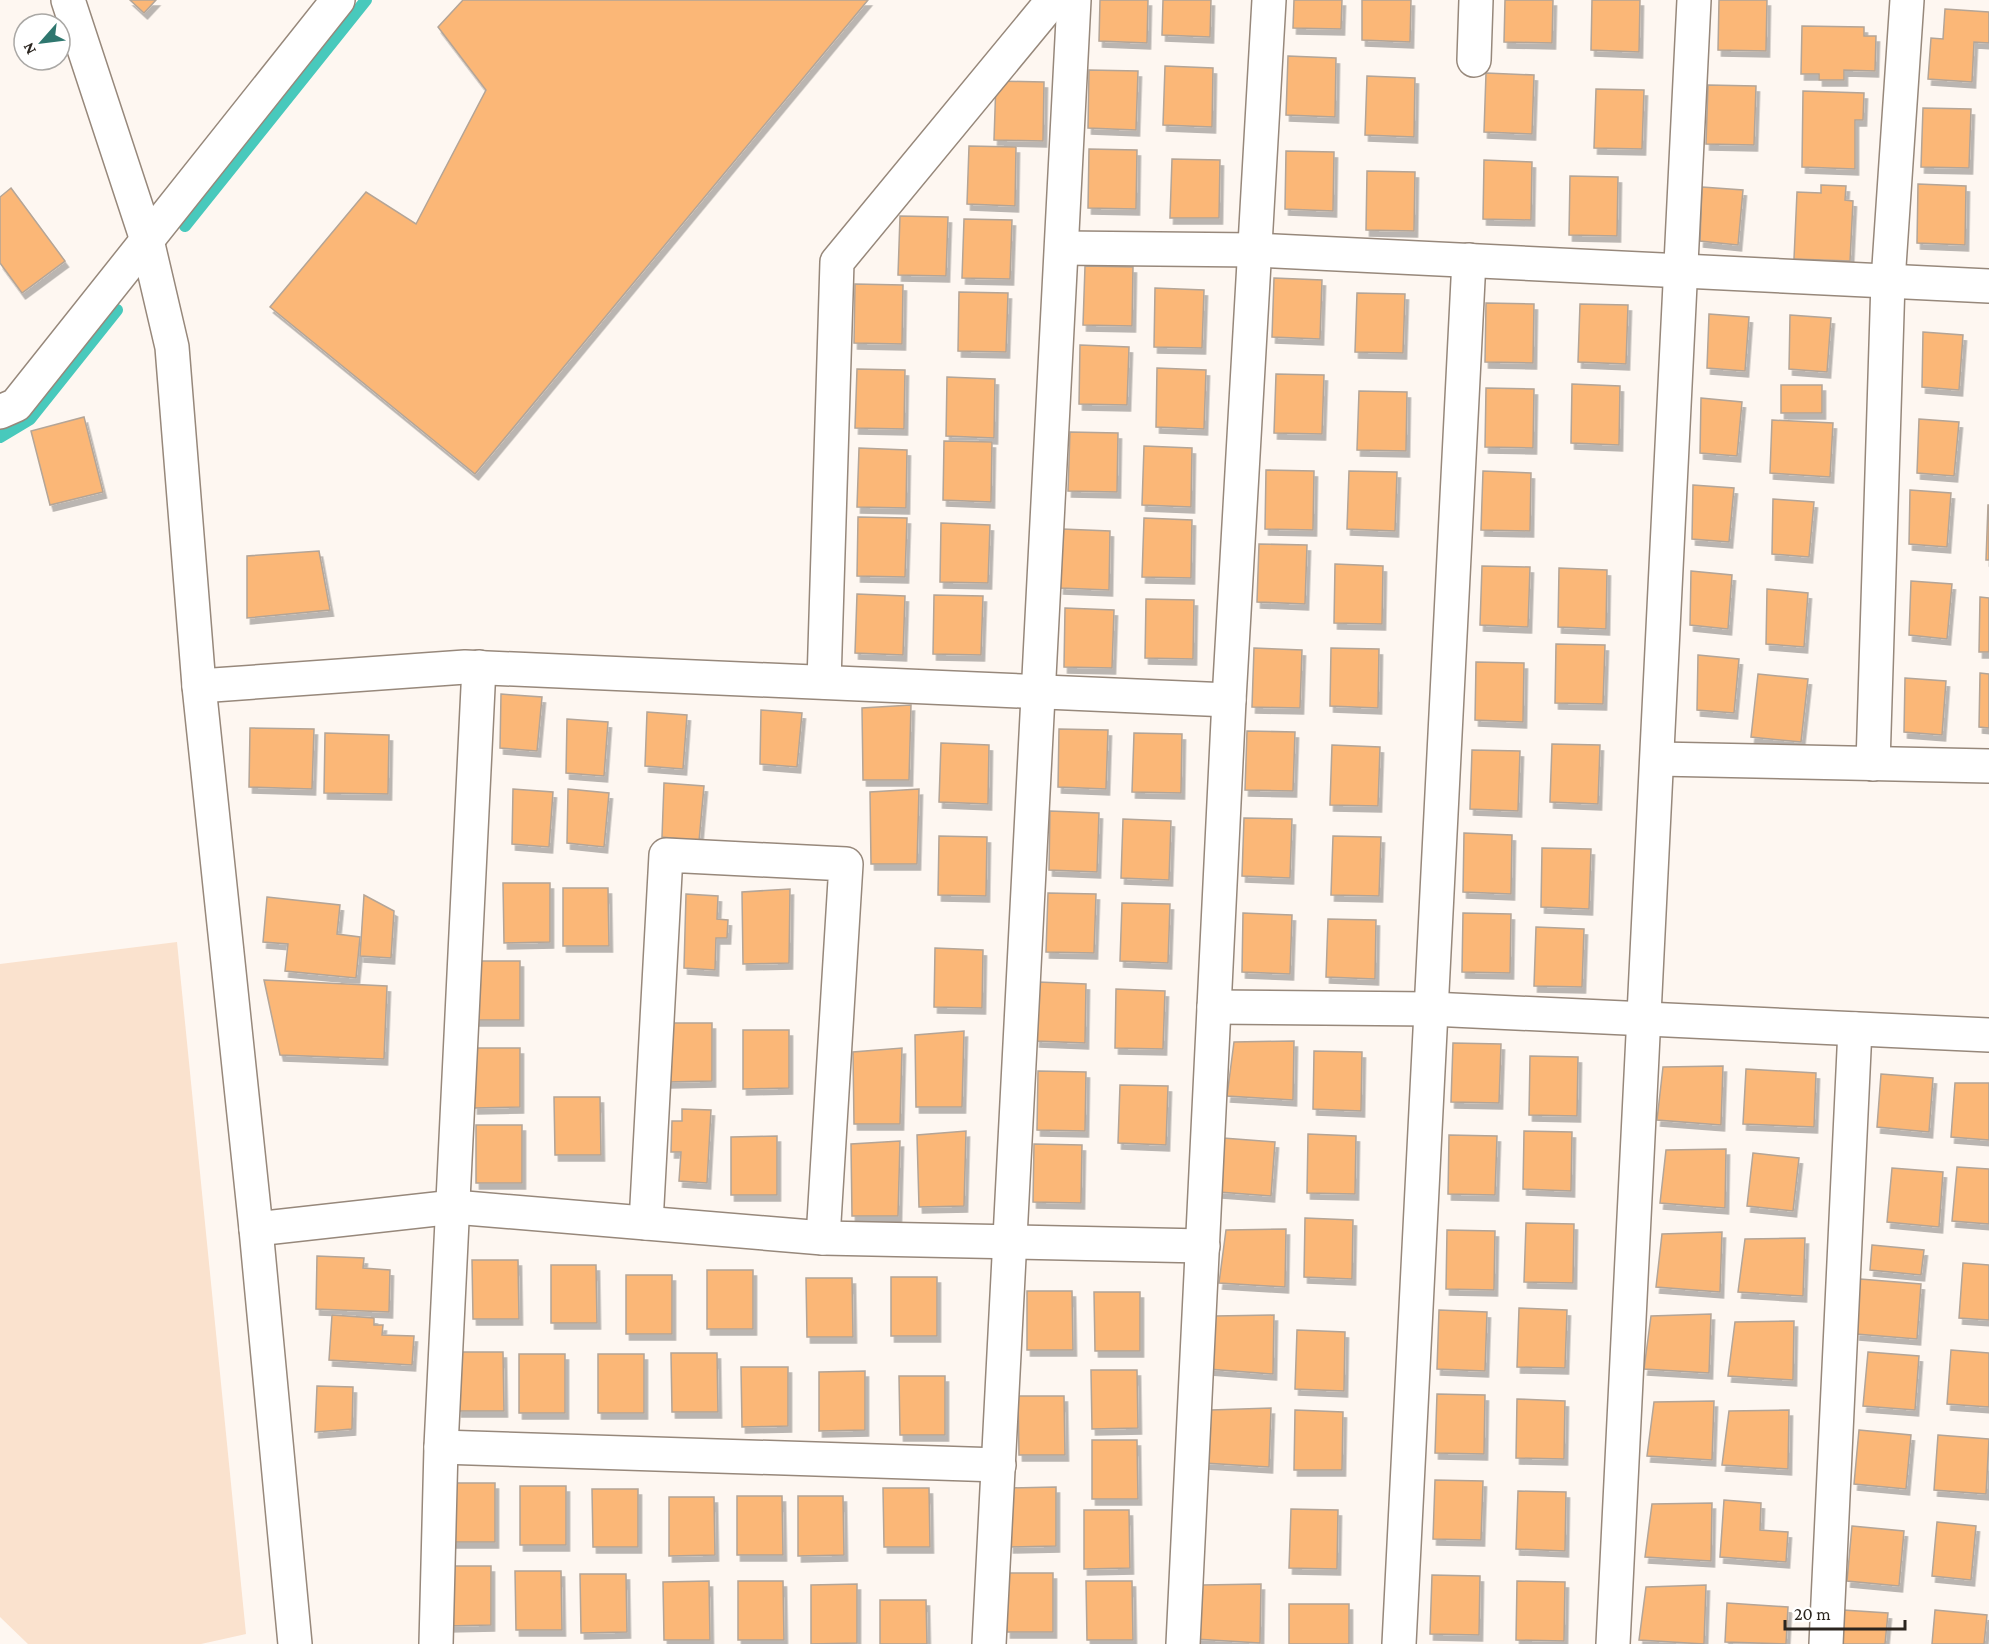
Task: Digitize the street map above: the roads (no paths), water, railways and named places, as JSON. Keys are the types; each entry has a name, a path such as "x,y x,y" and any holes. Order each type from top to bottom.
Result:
{"street":[{"path":"68,0 147,240 172,347 199,686 256,1229 296,1644"},
{"path":"0,412 16,405 338,0"},
{"path":"824,682 837,262 1053,0"},
{"path":"989,1644 1074,0"},
{"path":"1183,1644 1229,700 1269,0"},
{"path":"1474,60 1476,0"},
{"path":"1614,1644 1694,0"},
{"path":"1873,764 1888,281 1906,0"},
{"path":"1062,248 1255,250 1989,286"},
{"path":"1399,1644 1469,260"},
{"path":"199,686 479,667 1229,700"},
{"path":"436,1644 441,1447 479,667"},
{"path":"1658,759 1989,766"},
{"path":"646,1223 666,855 846,864 823,1238"},
{"path":"1214,1007 1431,1009 1989,1035"},
{"path":"1826,1644 1855,1029"},
{"path":"256,1229 454,1207 823,1238 1203,1246"},
{"path":"441,1447 999,1465"}],"waterway":[{"path":"185,226 366,0"},
{"path":"0,437 30,419 117,310"}]}
